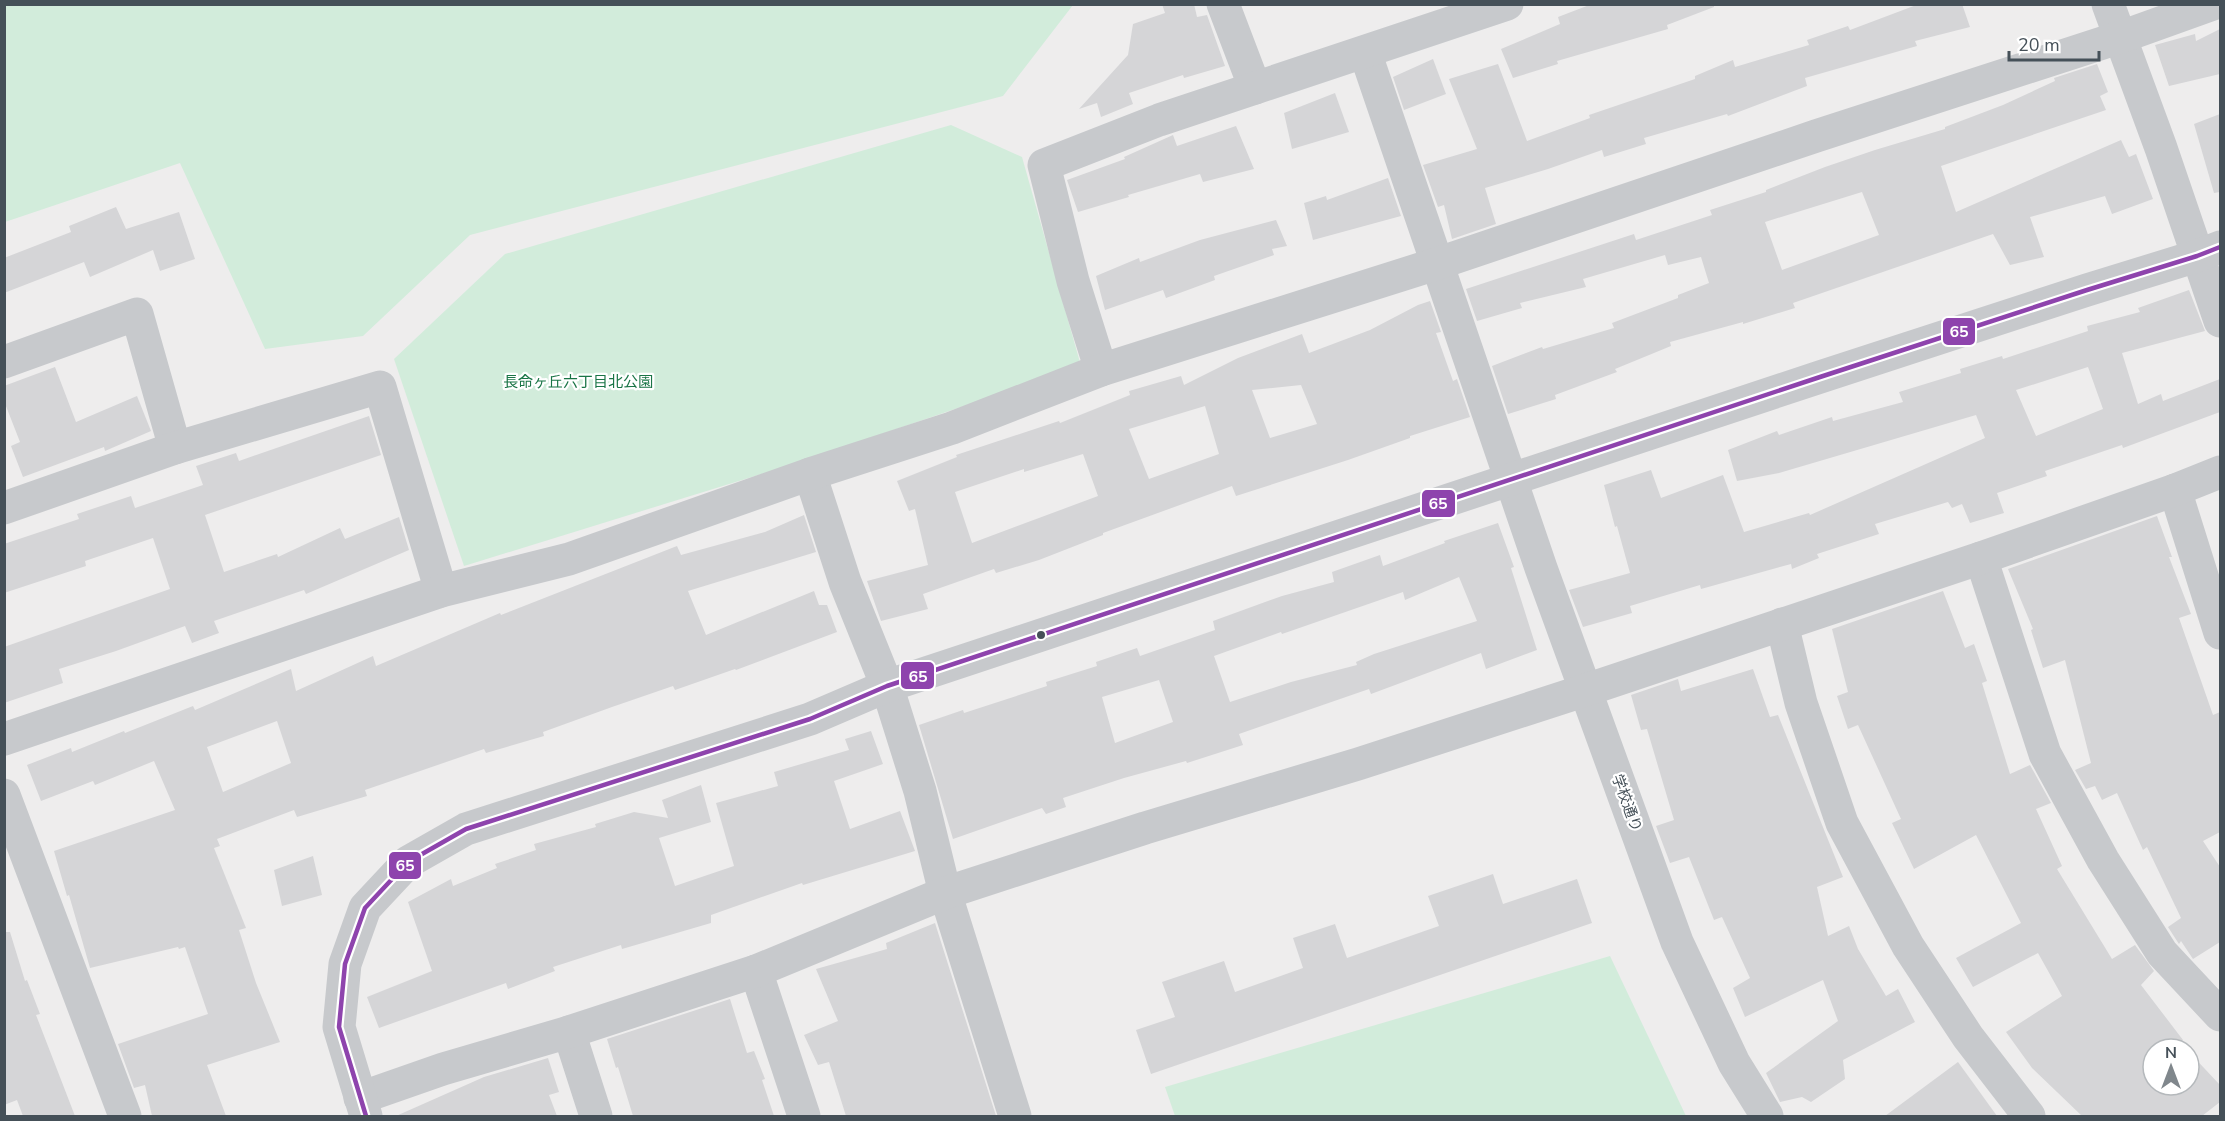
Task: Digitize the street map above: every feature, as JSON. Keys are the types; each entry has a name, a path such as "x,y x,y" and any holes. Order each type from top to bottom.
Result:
{"street":[{"path":"1223,4 1255,88"},
{"path":"1101,370 1073,280 1044,165 1159,120 1507,4"},
{"path":"2108,4 2161,148 2209,252 2220,321"},
{"path":"4,739 441,591 569,558 810,474 952,428 1101,370 1436,264 1816,136 2121,37 2213,4"},
{"name":"学校通り","path":"1365,52 1541,568 1677,942 1734,1063 1767,1116"},
{"path":"2209,252 1512,478 887,686 810,718 466,830 408,862 365,908 345,964 339,1027 363,1107 443,1069 569,1032 756,971 945,893 1587,690 1981,558 2220,472"},
{"path":"4,362 136,314 175,448"},
{"path":"4,508 175,448 380,387 441,591"},
{"path":"810,474 845,582 887,686 920,791 945,893 1015,1116"},
{"path":"2175,490 2220,633"},
{"path":"1981,558 2045,754 2103,860 2162,953 2220,1015"},
{"path":"1782,624 1801,703 1842,824 1908,946 1971,1042 2029,1116"},
{"path":"4,795 125,1116"},
{"path":"756,971 804,1116"},
{"path":"569,1032 596,1116"}],"green space":[{"path":"4,5 1073,5 1003,96 470,235 363,336 265,349 180,163 5,222"},
{"name":"長命ヶ丘六丁目北公園","path":"951,125 1022,157 1081,366 794,464 464,566 394,359 505,254"},
{"path":"1610,956 1686,1116 1175,1116 1165,1087"}],"building":[{"path":"1162,4 1194,4 1197,17 1207,15 1225,66 1184,78 1183,75 1129,93 1133,104 1101,117 1097,103 1079,109 1128,55 1133,24 1165,13"},
{"path":"1592,4 1714,4 1714,7 1667,25 1668,29 1557,61 1558,64 1513,78 1501,49 1560,24 1558,17"},
{"path":"1919,4 1962,4 1970,27 1915,41 1917,46 1805,78 1807,86 1728,116 1727,114 1644,138 1646,144 1604,157 1602,150 1485,188 1496,224 1452,239 1444,205 1438,207 1423,165 1477,149 1449,79 1498,64 1527,141 1590,118 1589,115 1695,79 1695,76 1733,60 1735,67 1809,45 1807,40 1848,26 1850,30"},
{"path":"2220,29 2220,74 2169,86 2155,45 2195,34 2196,41"},
{"path":"1433,59 1446,94 1404,110 1393,77"},
{"path":"2097,64 2108,92 2100,96 2106,110 1941,166 1956,212 2121,140 2129,157 2136,154 2153,199 2112,214 2105,196 2030,217 2044,257 2010,265 1993,234 1793,303 1795,308 1670,342 1671,346 1615,369 1617,372 1555,395 1556,399 1508,414 1492,366 1542,347 1543,349 1614,328 1612,323 1678,298 1678,295 1709,283 1701,257 1668,265 1665,255 1583,279 1586,287 1520,303 1522,308 1477,321 1466,289 1634,234 1636,240 1712,215 1710,210 1766,192 1766,190 1825,167 1945,129 1945,127 2003,105 2055,81 2054,78","holes":["1862,192 1879,235 1782,270 1765,222"]},
{"path":"1335,93 1349,132 1292,149 1284,113"},
{"path":"2220,114 2220,192 2214,193 2194,124"},
{"path":"1236,126 1254,169 1203,182 1200,174 1078,212 1067,180 1125,159 1124,157 1173,135 1177,146"},
{"path":"1388,178 1401,216 1313,240 1304,203 1326,196 1327,200"},
{"path":"116,207 126,229 179,212 195,259 160,271 153,250 90,277 84,262 4,293 4,258 71,232 69,226"},
{"path":"1276,220 1287,246 1272,249 1274,255 1214,276 1215,280 1166,298 1163,290 1105,310 1096,276 1139,258 1140,262 1200,240"},
{"path":"2189,290 2205,331 2122,353 2138,404 2161,394 2163,401 2220,379 2220,412 2123,448 2122,445 2045,471 2047,476 1997,493 2004,513 1970,523 1962,504 1952,508 1948,502 1875,524 1879,534 1817,554 1819,558 1792,569 1791,564 1701,589 1700,585 1630,606 1632,613 1583,627 1569,590 1630,573 1604,485 1651,470 1661,498 1723,475 1744,532 1809,513 1810,515 1985,438 1976,415 1779,473 1737,481 1728,450 1777,431 1779,435 1832,417 1833,421 1903,402 1899,392 1961,373 1960,369 2002,356 2003,359 2088,331 2087,326 2140,312 2138,308","holes":["2088,367 2103,409 2036,436 2016,390"]},
{"path":"1430,301 1441,332 1436,333 1453,381 1457,379 1470,417 1236,496 1232,486 1103,533 1103,535 1039,560 996,573 994,569 923,594 928,609 881,621 867,581 928,565 915,509 909,511 897,481 957,457 956,455 1059,421 1060,423 1130,395 1129,391 1181,376 1184,385 1238,358 1302,334 1309,353 1370,330","holes":["1301,385 1317,424 1270,438 1252,390","1205,406 1219,454 1149,479 1129,429","1083,454 1098,496 972,543 955,492 1024,469 1024,472"]},
{"path":"55,367 76,422 137,396 151,431 105,451 104,447 23,477 11,446 20,442 4,401 4,386"},
{"path":"369,416 381,455 205,515 224,572 277,554 278,557 340,528 345,539 399,517 409,550 306,594 304,590 214,621 219,633 192,643 185,626 59,669 63,683 4,703 4,647 170,589 153,538 85,561 86,566 4,593 4,544 79,519 77,514 131,496 135,508 203,485 196,466 236,453 239,461"},
{"path":"804,515 816,552 688,591 706,635 814,591 819,605 827,605 837,632 736,670 675,690 673,686 612,707 543,732 544,736 486,753 484,749 365,790 367,796 297,817 294,810 217,839 220,846 214,848 246,928 239,930 256,983 280,1042 207,1065 226,1116 152,1116 145,1085 134,1088 118,1044 208,1014 185,947 90,968 54,851 175,810 154,761 95,785 93,781 41,801 27,765 71,748 72,752 193,706 195,710 291,669 296,691 373,656 376,666 500,613 501,615 677,546 681,555 765,532","holes":["277,721 291,763 223,792 207,747"]},
{"path":"2157,516 2172,557 2169,557 2191,614 2179,618 2213,715 2220,712 2220,832 2203,841 2220,867 2220,942 2193,959 2168,927 2181,918 2147,847 2143,850 2117,793 2102,800 2095,786 2086,789 2075,770 2091,763 2065,660 2043,668 2031,630 2033,629 2008,569"},
{"path":"1498,523 1514,567 1511,568 1537,650 1486,669 1481,653 1371,694 1369,689 1239,734 1243,745 1187,763 1186,761 1124,778 1063,798 1066,807 1046,814 1042,808 953,839 919,725 1047,686 1046,682 1097,666 1096,662 1137,648 1140,656 1215,630 1213,621 1282,596 1334,582 1332,572 1380,555 1383,566 1445,543 1444,541","holes":["1459,577 1477,621 1374,654 1356,662 1357,665 1291,682 1230,702 1214,656 1403,592 1405,600","1159,680 1173,722 1115,743 1102,697"]},
{"path":"1943,591 1965,648 1974,644 1987,681 1982,683 2010,774 2030,765 2051,803 2036,809 2062,866 2057,869 2112,959 2135,945 2154,971 2141,985 2181,1037 2141,1037 2141,1097 2201,1097 2201,1065 2220,1085 2220,1102 2202,1116 2082,1116 2032,1068 2006,1032 2062,996 2038,953 1973,987 1956,958 2021,923 1976,835 1914,869 1892,823 1901,819 1858,725 1848,729 1837,696 1848,692 1832,629"},
{"path":"1753,669 1770,717 1778,715 1843,877 1817,887 1828,936 1849,926 1858,949 1886,996 1898,989 1915,1022 1843,1060 1845,1079 1811,1102 1802,1097 1780,1102 1766,1073 1838,1021 1823,980 1745,1017 1733,988 1750,978 1722,917 1714,920 1689,857 1670,863 1656,826 1674,820 1647,729 1641,730 1631,695 1678,679 1681,691"},
{"path":"871,731 883,764 834,781 850,829 900,811 915,851 803,885 802,883 711,915 711,923 622,949 621,945 553,967 555,971 508,989 506,983 379,1028 367,997 432,971 408,902 451,879 453,886 497,868 495,864 536,850 534,844 596,827 595,824 634,812 668,818 662,800 701,785 711,822 659,838 675,886 734,866 716,803 778,786 774,772 849,750 845,739"},
{"path":"313,856 322,895 282,906 274,870"},
{"path":"1493,874 1503,904 1577,879 1592,923 1151,1074 1136,1030 1175,1017 1162,982 1224,961 1235,992 1303,968 1293,938 1335,924 1347,958 1439,926 1428,896"},
{"path":"935,923 996,1116 846,1116 829,1062 818,1065 804,1035 838,1021 816,969 887,949 886,943"},
{"path":"4,932 10,932 25,981 27,980 40,1014 36,1015 75,1116 23,1116 17,1100 4,1105"},
{"path":"730,999 747,1053 754,1051 765,1079 762,1080 774,1116 633,1116 607,1039"},
{"path":"548,1058 559,1092 549,1095 557,1116 396,1116 484,1077"},
{"path":"1958,1062 1997,1116 1885,1116"}],"transit line":[{"name":"65","path":"366,1116 339,1027 345,964 365,908 408,862 466,829 810,719 887,686 2220,247"}]}
